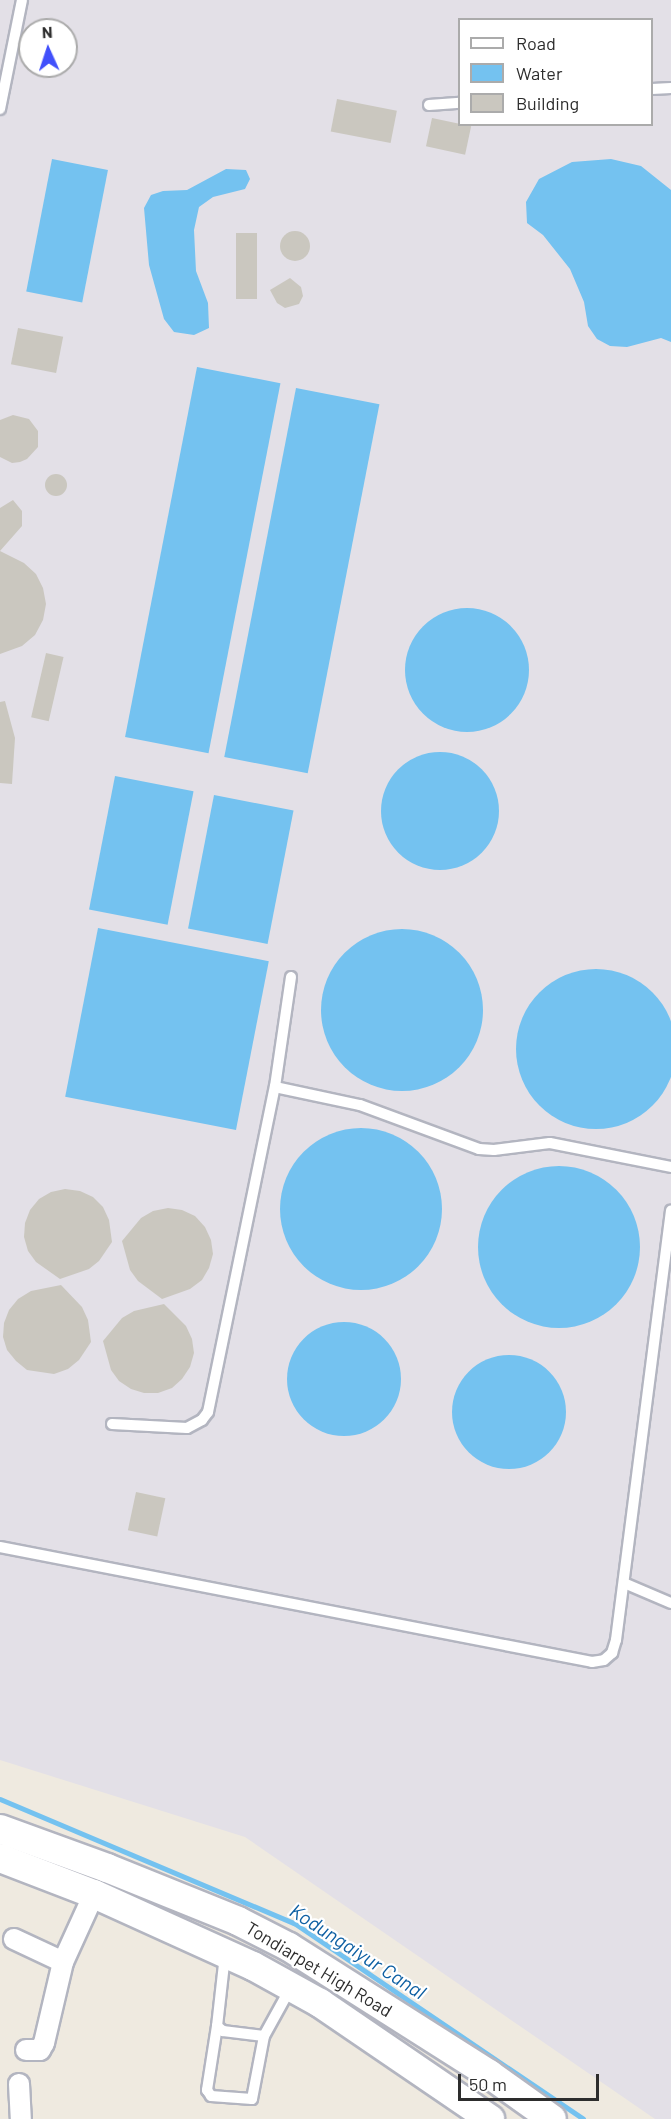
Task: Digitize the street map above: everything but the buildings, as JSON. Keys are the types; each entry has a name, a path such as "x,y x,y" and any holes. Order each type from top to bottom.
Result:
{"main road":[{"name":"Tondiarpet High Road","path":"0,1829 238,1921 289,1947 489,2074 552,2119"},
{"name":"Tondiarpet High Road","path":"0,1857 94,1894 225,1953 291,1987 320,2003 490,2119"}],"street":[{"path":"26,2050 40,2050 44,2043 63,1962 94,1894"},
{"path":"14,1940 63,1962"},
{"path":"19,2084 21,2119"}],"lane":[{"path":"0,109 22,0"},
{"path":"653,89 671,88"},
{"path":"429,105 458,103"},
{"path":"112,1424 187,1428 207,1412 275,1087 291,977"},
{"path":"275,1087 360,1105 479,1149 494,1150 550,1143 671,1167"},
{"path":"0,1547 592,1662 604,1660 612,1653 616,1640 667,1259 671,1211"},
{"path":"624,1583 671,1603"},
{"path":"225,1953 207,2090 211,2096 252,2099 264,2036 291,1987"},
{"path":"217,2026 223,2031 257,2037 264,2036"}],"shaded area":[{"path":"0,0 671,0 671,2119 655,2119 245,1837 0,1760"}],"water":[{"path":"52,159 108,170 82,302 26,292"},
{"path":"611,159 641,166 671,190 671,342 661,338 627,347 610,346 597,339 588,326 584,302 570,269 543,235 527,223 526,202 539,179 572,162"},
{"path":"226,169 246,170 250,179 245,189 213,197 199,207 194,230 196,271 208,303 209,328 194,335 174,332 164,319 149,265 144,208 151,195 163,191 187,190"},
{"path":"197,367 280,383 209,753 125,737"},
{"path":"296,388 379,404 308,773 224,757"},
{"path":"467,608 491,613 511,626 524,646 529,670 524,694 511,714 491,727 467,732 443,727 423,714 410,694 405,670 410,646 423,626 443,613"},
{"path":"440,752 463,757 482,769 494,788 499,811 494,834 482,853 463,865 440,870 417,865 398,853 386,834 381,811 386,788 398,769 417,757"},
{"path":"115,776 194,791 168,925 89,910"},
{"path":"214,795 294,810 268,944 188,929"},
{"path":"98,928 269,961 236,1130 65,1097"},
{"path":"402,929 418,930 433,935 447,942 459,953 470,965 477,979 482,994 482,1026 477,1041 470,1055 459,1067 447,1078 433,1085 418,1090 402,1091 386,1090 371,1085 357,1078 345,1067 334,1055 327,1041 322,1026 321,1010 322,994 327,979 334,965 345,953 357,942 371,935 386,930"},
{"path":"596,969 612,970 627,975 641,982 653,992 663,1004 670,1018 672,1074 670,1080 663,1094 653,1106 641,1116 627,1123 612,1128 596,1129 580,1128 565,1123 551,1116 539,1106 529,1094 522,1080 517,1065 516,1049 517,1033 522,1018 529,1004 539,992 551,982 565,975 580,970"},
{"path":"361,1128 377,1129 392,1134 418,1152 436,1178 441,1193 441,1225 436,1240 418,1266 392,1284 377,1289 361,1290 345,1289 330,1284 304,1266 286,1240 281,1225 280,1209 281,1193 286,1178 304,1152 330,1134 345,1129"},
{"path":"559,1166 575,1167 590,1172 604,1179 616,1190 627,1202 634,1216 639,1231 639,1263 634,1278 627,1292 616,1304 604,1315 590,1322 575,1327 559,1328 543,1327 528,1322 514,1315 502,1304 491,1292 484,1278 479,1263 478,1247 479,1231 484,1216 491,1202 502,1190 514,1179 528,1172 543,1167"},
{"path":"344,1322 366,1326 385,1338 397,1357 401,1379 397,1401 385,1420 366,1432 344,1436 322,1432 303,1420 291,1401 287,1379 291,1357 303,1338 322,1326"},
{"path":"509,1355 531,1359 550,1371 562,1390 566,1412 562,1434 550,1453 531,1465 509,1469 487,1465 468,1453 456,1434 452,1412 456,1390 468,1371 487,1359"}],"waterway":[{"name":"Kodungaiyur Canal","path":"0,1799 294,1923 583,2119"}]}
